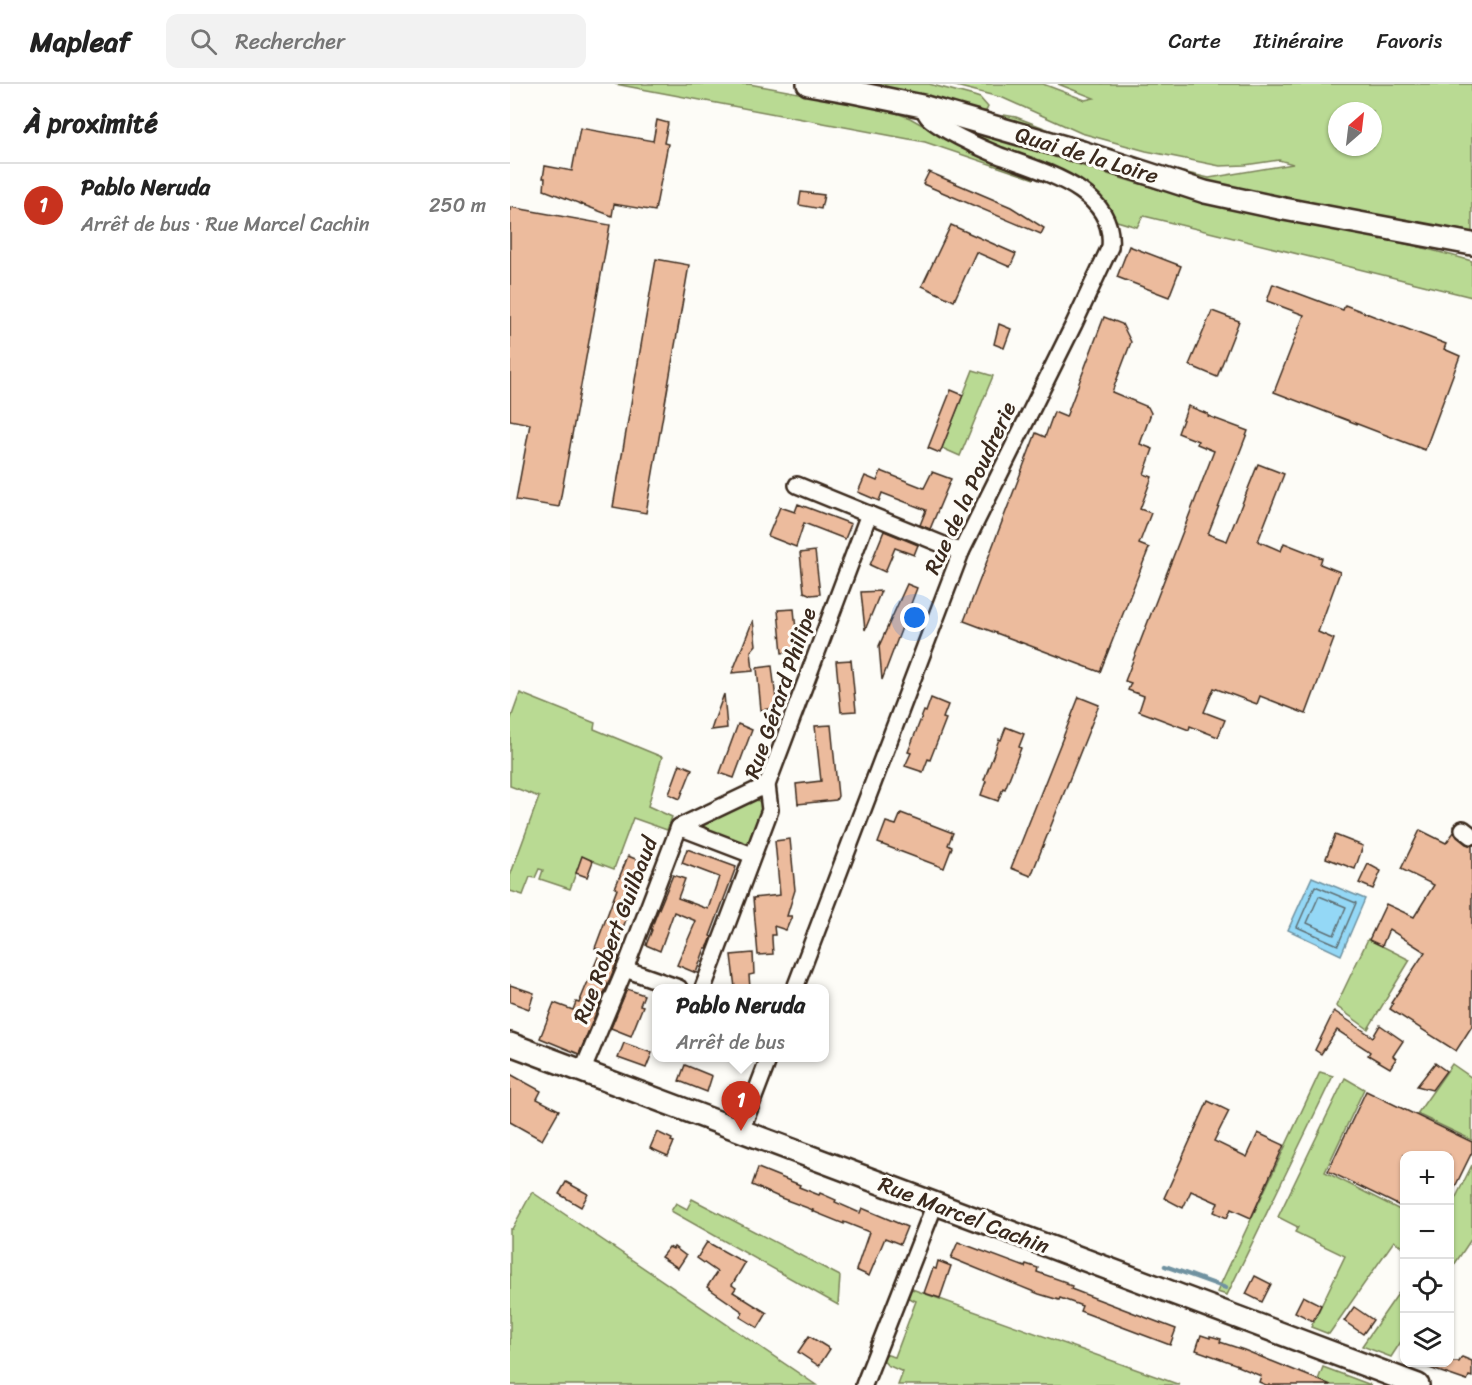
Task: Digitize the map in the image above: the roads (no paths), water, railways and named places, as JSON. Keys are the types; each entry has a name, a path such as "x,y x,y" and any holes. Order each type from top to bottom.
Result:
{"street":[{"name":"Quai de la Loire","path":"808,84 922,106 1082,152 1205,192 1472,244"},
{"name":"Rue de la Poudrerie","path":"797,984 961,552 1110,247 1110,225 1094,200 1040,169 961,138 929,118 922,106"},
{"name":"Quai de la Loire","path":"1366,225 1472,257"},
{"path":"797,485 961,552"},
{"name":"Rue Gérard Philipe","path":"704,984 770,810 767,786 869,514"},
{"name":"Rue Robert Guilbaud","path":"582,1072 625,969 679,827 767,786"},
{"path":"679,827 752,855"},
{"path":"625,969 668,984"},
{"name":"Rue Marcel Cachin","path":"510,1044 1418,1385"},
{"path":"741,1131 767,1062"},
{"path":"864,1385 935,1204"}],"water":[{"path":"1312,877 1365,899 1341,955 1288,930"}],"waterway":[{"path":"1165,1266 1226,1288"}],"place":[{"name":"Pablo Neruda","path":"741,1131"}]}
